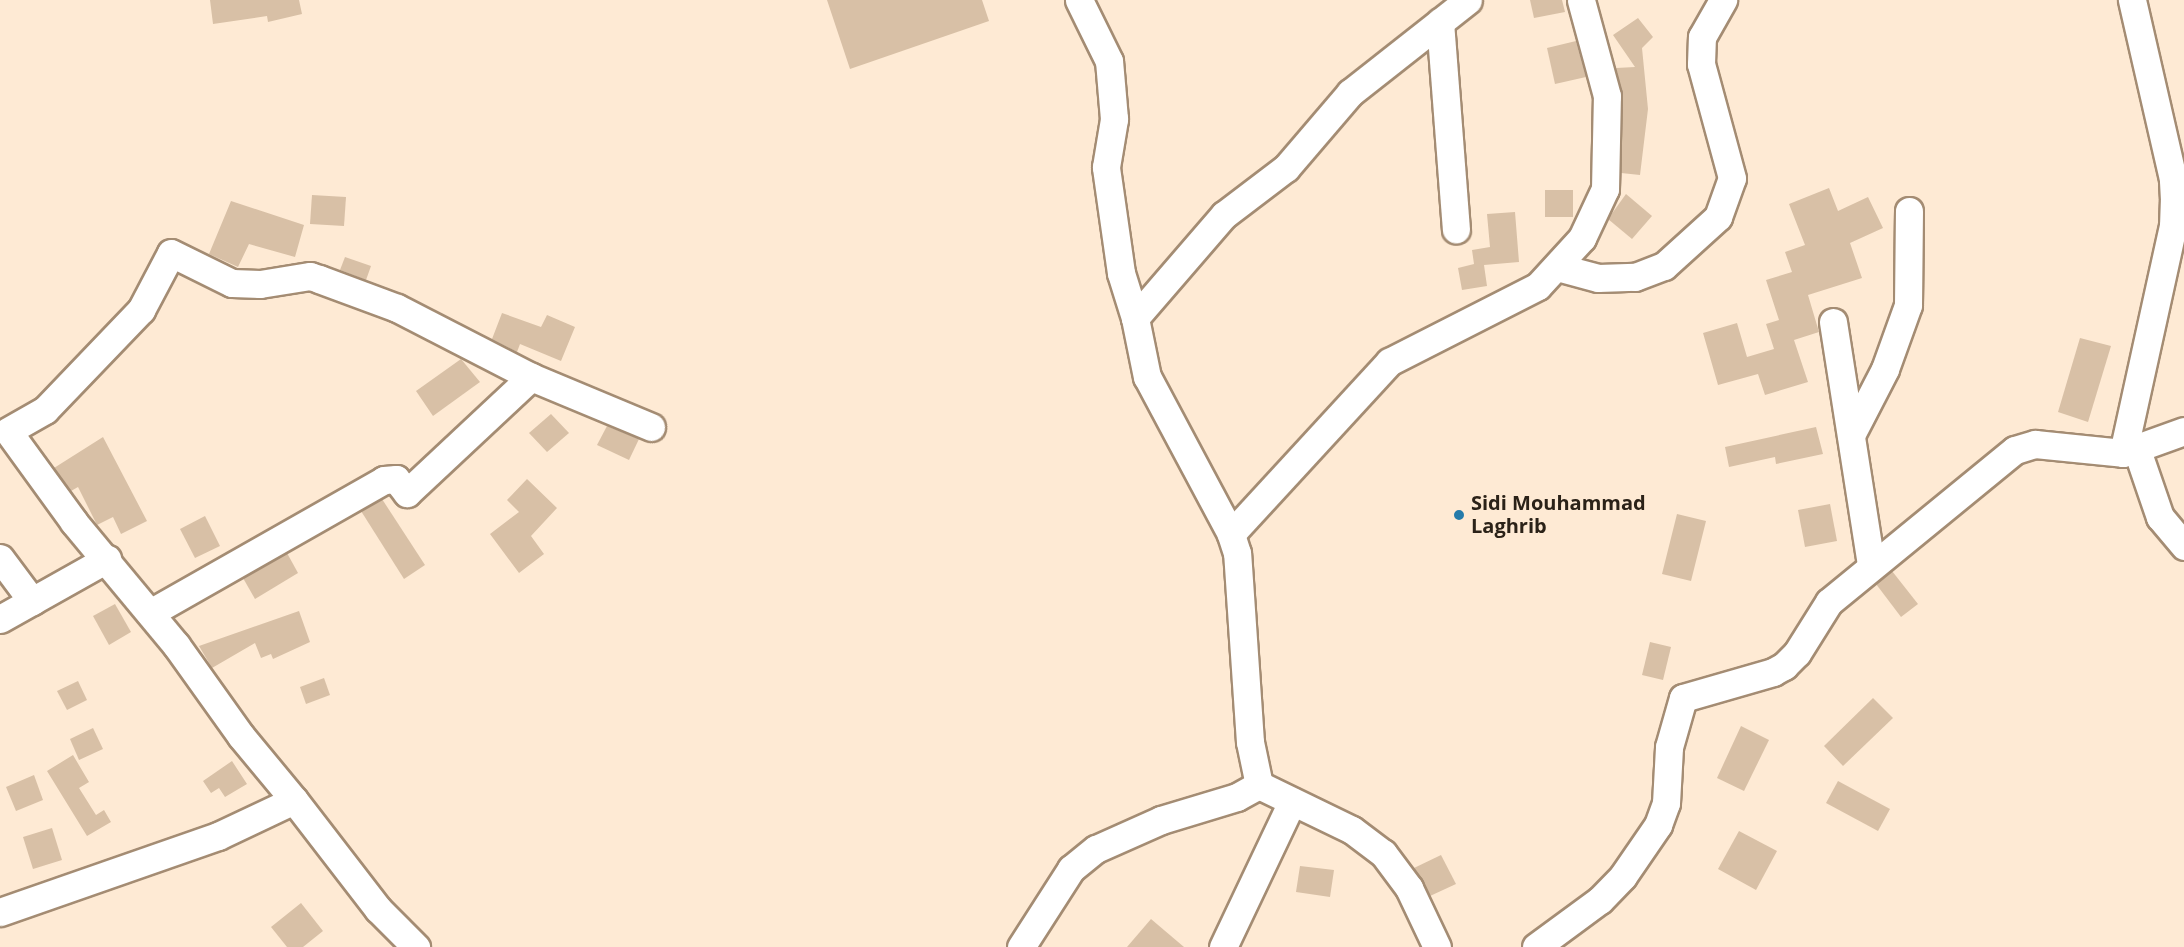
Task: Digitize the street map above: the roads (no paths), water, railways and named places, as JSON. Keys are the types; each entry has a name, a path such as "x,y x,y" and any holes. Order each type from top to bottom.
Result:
{"street":[{"path":"1079,0 1109,61 1114,119 1106,167 1121,273 1135,318 1147,377 1231,534 1239,579 1250,742 1259,785"},
{"path":"1135,318 1224,215 1286,168 1350,93 1468,0"},
{"path":"1231,534 1389,362 1424,342 1501,308 1538,286 1582,238 1605,189 1607,96 1581,0"},
{"path":"1557,267 1598,278 1635,277 1664,266 1718,217 1732,178 1701,64 1702,37 1723,0"},
{"path":"2132,0 2173,179 2174,200 2173,226 2130,451 2160,517 2184,546"},
{"path":"1440,22 1456,229"},
{"path":"1851,435 1885,369 1908,305 1909,211"},
{"path":"416,947 378,909 294,800 241,736 150,613 74,522 8,431 45,410 141,310 171,253 232,283 260,284 310,276 319,279 397,308 531,377 651,427"},
{"path":"1833,322 1871,564"},
{"path":"150,613 384,480 396,478 407,493 531,377"},
{"path":"1536,947 1600,900 1623,876 1658,825 1666,803 1669,747 1680,700 1694,692 1773,672 1784,666 1797,653 1829,602 1871,564 1929,523 2000,459 2018,448 2054,445 2130,451 2184,431"},
{"path":"0,558 32,601"},
{"path":"0,619 107,559"},
{"path":"1259,785 1352,830 1383,853 1410,888 1437,947"},
{"path":"1021,947 1071,869 1096,849 1142,827 1237,797 1259,785"},
{"path":"0,912 218,836 294,800"},
{"path":"1223,947 1292,802"}],"place":[{"name":"Sidi Mouhammad Laghrib","path":"1459,515"}]}
